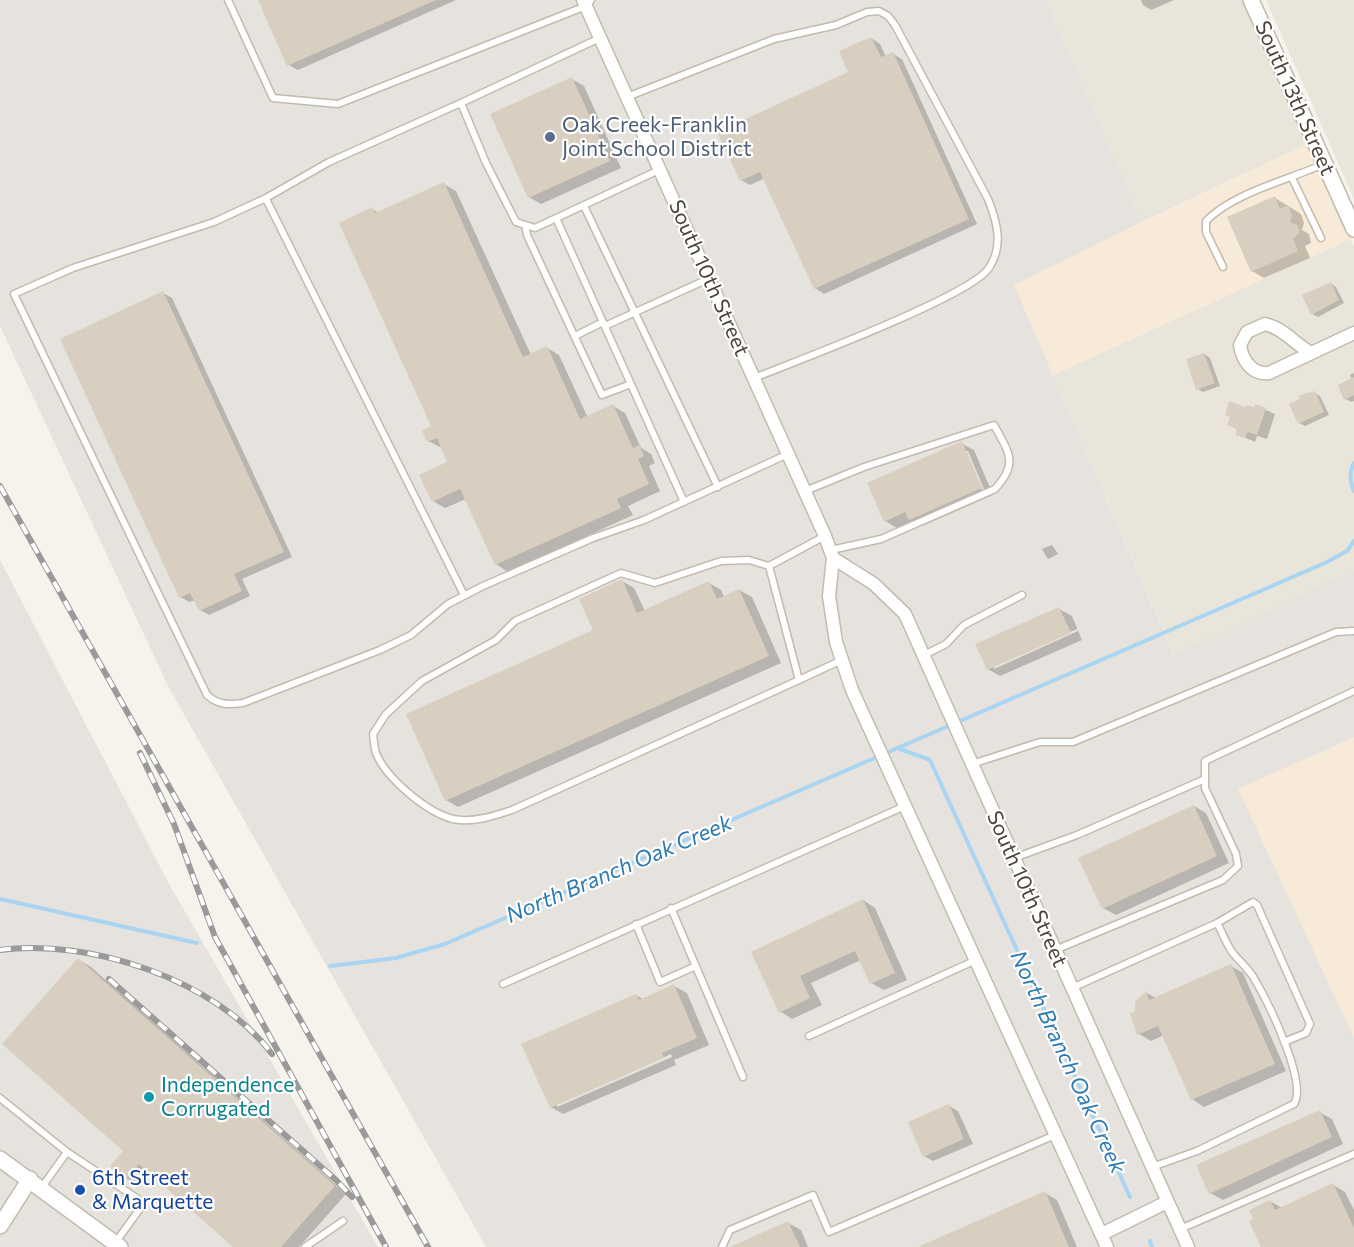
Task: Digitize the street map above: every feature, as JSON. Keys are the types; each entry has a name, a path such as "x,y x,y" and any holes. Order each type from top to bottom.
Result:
{"street":[{"name":"South 13th Street","path":"1251,0 1354,229"},
{"name":"South 10th Street","path":"587,2 600,38 832,554 829,596 836,642 852,690 1107,1247"},
{"path":"1311,353 1297,345 1280,330 1265,324 1247,332 1240,345 1248,365 1263,374 1311,353 1354,333"},
{"name":"South 10th Street","path":"832,554 874,584 905,614 1188,1247"},
{"path":"0,1159 36,1183 114,1246"},
{"path":"0,1226 36,1183"},
{"path":"1101,1234 1167,1202"}],"lane":[{"path":"228,0 273,98 338,104 587,2"},
{"path":"627,97 774,39 815,31 867,12 879,11 888,16 895,25 988,199 997,221 998,244 988,271 970,285 894,321 754,378"},
{"path":"600,38 329,162 266,199 214,222 73,268 14,294 207,695 215,702 228,705 267,696 411,635 448,604 464,595 593,538 684,502 788,454"},
{"path":"461,103 486,163 516,222 535,228 660,170"},
{"path":"1223,267 1206,232 1206,221 1226,205 1324,164"},
{"path":"1292,178 1321,238"},
{"path":"266,199 464,595"},
{"path":"584,206 718,487"},
{"path":"556,218 684,502"},
{"path":"525,225 527,235 602,395 631,384"},
{"path":"575,336 709,279"},
{"path":"805,491 864,467 994,425 1008,450 1011,464 1005,478 995,489 881,539 832,554"},
{"path":"825,536 769,566 749,560 721,561 656,583 621,573 543,606 515,621 496,640 422,681 386,714 373,734 376,753 401,787 428,807 453,819 485,819 512,810 842,660"},
{"path":"769,566 799,680"},
{"path":"923,655 946,644 964,625 1023,595"},
{"path":"972,765 1040,742 1073,742 1336,632 1354,631"},
{"path":"1055,951 1222,880 1238,866 1236,854 1205,788 1205,761 1354,692"},
{"path":"1013,858 1077,835 1205,779"},
{"path":"503,984 906,806"},
{"path":"1072,989 1217,923 1253,902 1257,905 1310,1024 1306,1033 1284,1042"},
{"path":"671,908 743,1077"},
{"path":"1151,1167 1197,1151 1294,1104 1297,1099 1293,1064 1284,1042 1254,978 1230,949 1217,923"},
{"path":"636,924 660,982 696,966"},
{"path":"809,1036 976,960"},
{"path":"0,1098 66,1152 138,1198 139,1210 114,1246"},
{"path":"722,1247 730,1230 813,1195 830,1232 1056,1134"},
{"path":"36,1183 66,1152"},
{"path":"1179,1229 1354,1154"},
{"path":"305,1247 343,1221"}],"shaded area":[{"path":"0,0 1046,0 1142,222 1014,285 1174,655 1354,570 1354,737 1238,789 1354,1038 1354,1247 486,1247 168,686 0,326"},
{"path":"1046,0 1242,0 1307,144 1142,222"},
{"path":"1266,0 1354,0 1354,199"},
{"path":"1307,144 1351,239 1053,375 1013,284"},
{"path":"1351,239 1354,246 1354,570 1175,656 1053,375"},
{"path":"0,560 168,882 378,1247 0,1247"},
{"path":"1354,737 1354,1038 1237,789"}],"building":[{"path":"258,0 436,0 287,66"},
{"path":"871,37 881,57 893,52 969,219 814,289 760,172 740,181 717,132 848,72 839,51"},
{"name":"Oak Creek-Franklin Joint School District","path":"572,77 610,161 528,198 490,114"},
{"path":"444,182 523,357 547,346 580,419 613,404 633,448 639,445 644,456 638,459 649,484 617,499 621,508 495,565 460,489 432,502 419,475 447,462 437,438 427,442 422,431 431,426 339,223 372,207 375,213"},
{"path":"1275,196 1280,209 1288,205 1292,215 1290,222 1297,225 1300,232 1293,239 1298,251 1251,272 1227,217"},
{"path":"1331,282 1339,300 1311,315 1302,295"},
{"path":"163,291 284,552 234,574 242,591 199,611 190,593 179,598 60,339"},
{"path":"1204,353 1215,383 1196,390 1186,359"},
{"path":"1354,377 1354,395 1344,400 1338,385"},
{"path":"1315,391 1324,412 1298,424 1289,404 1300,399 1298,396"},
{"path":"1229,401 1246,407 1247,405 1254,407 1255,404 1266,408 1257,435 1248,432 1245,438 1235,435 1237,429 1227,425 1230,417 1225,415"},
{"path":"962,441 982,488 909,520 905,512 884,522 867,483"},
{"path":"622,579 637,613 709,581 717,599 739,589 769,656 445,801 406,714 593,630 579,599"},
{"path":"1059,607 1071,633 987,670 975,644"},
{"path":"1194,805 1217,856 1102,909 1078,858"},
{"path":"863,899 895,973 870,984 855,951 800,976 810,998 779,1013 751,952"},
{"name":"Independence Corrugated","path":"78,958 335,1186 281,1247 233,1247 139,1164 125,1180 110,1166 123,1151 2,1044"},
{"path":"1231,964 1275,1064 1191,1100 1158,1026 1137,1035 1130,1014 1135,1011 1135,1002 1146,991 1149,1000"},
{"path":"674,984 697,1038 662,1053 664,1058 550,1108 521,1044 636,994 639,1000"},
{"path":"949,1104 964,1139 923,1157 908,1122"},
{"path":"1320,1110 1332,1137 1209,1194 1196,1165"},
{"path":"1333,1183 1354,1228 1354,1247 1261,1247 1249,1221 1253,1219 1249,1210 1270,1200 1275,1210"},
{"path":"1045,1191 1069,1247 918,1247"},
{"path":"788,1221 800,1247 730,1247"}],"waterway":[{"name":"North Branch Oak Creek","path":"1354,463 1351,470 1354,491"},
{"name":"North Branch Oak Creek","path":"330,966 396,958 445,944 1325,563 1347,551 1354,541"},
{"name":"North Branch Oak Creek","path":"900,749 930,760 1130,1197"},
{"name":"North Branch Oak Creek","path":"0,899 197,943"},
{"name":"North Branch Oak Creek","path":"1150,1241 1152,1247"}],"railway":[{"path":"0,486 428,1247"},
{"path":"140,753 174,824 215,937 386,1247"},
{"path":"0,950 35,948 73,951 111,958 149,970 185,985 219,1005 248,1028 272,1054"},
{"path":"109,979 337,1181 352,1197"}],"place":[{"name":"Oak Creek-Franklin Joint School District","path":"550,137"},
{"name":"Independence Corrugated","path":"149,1097"},
{"name":"6th Street & Marquette","path":"80,1190"}]}
